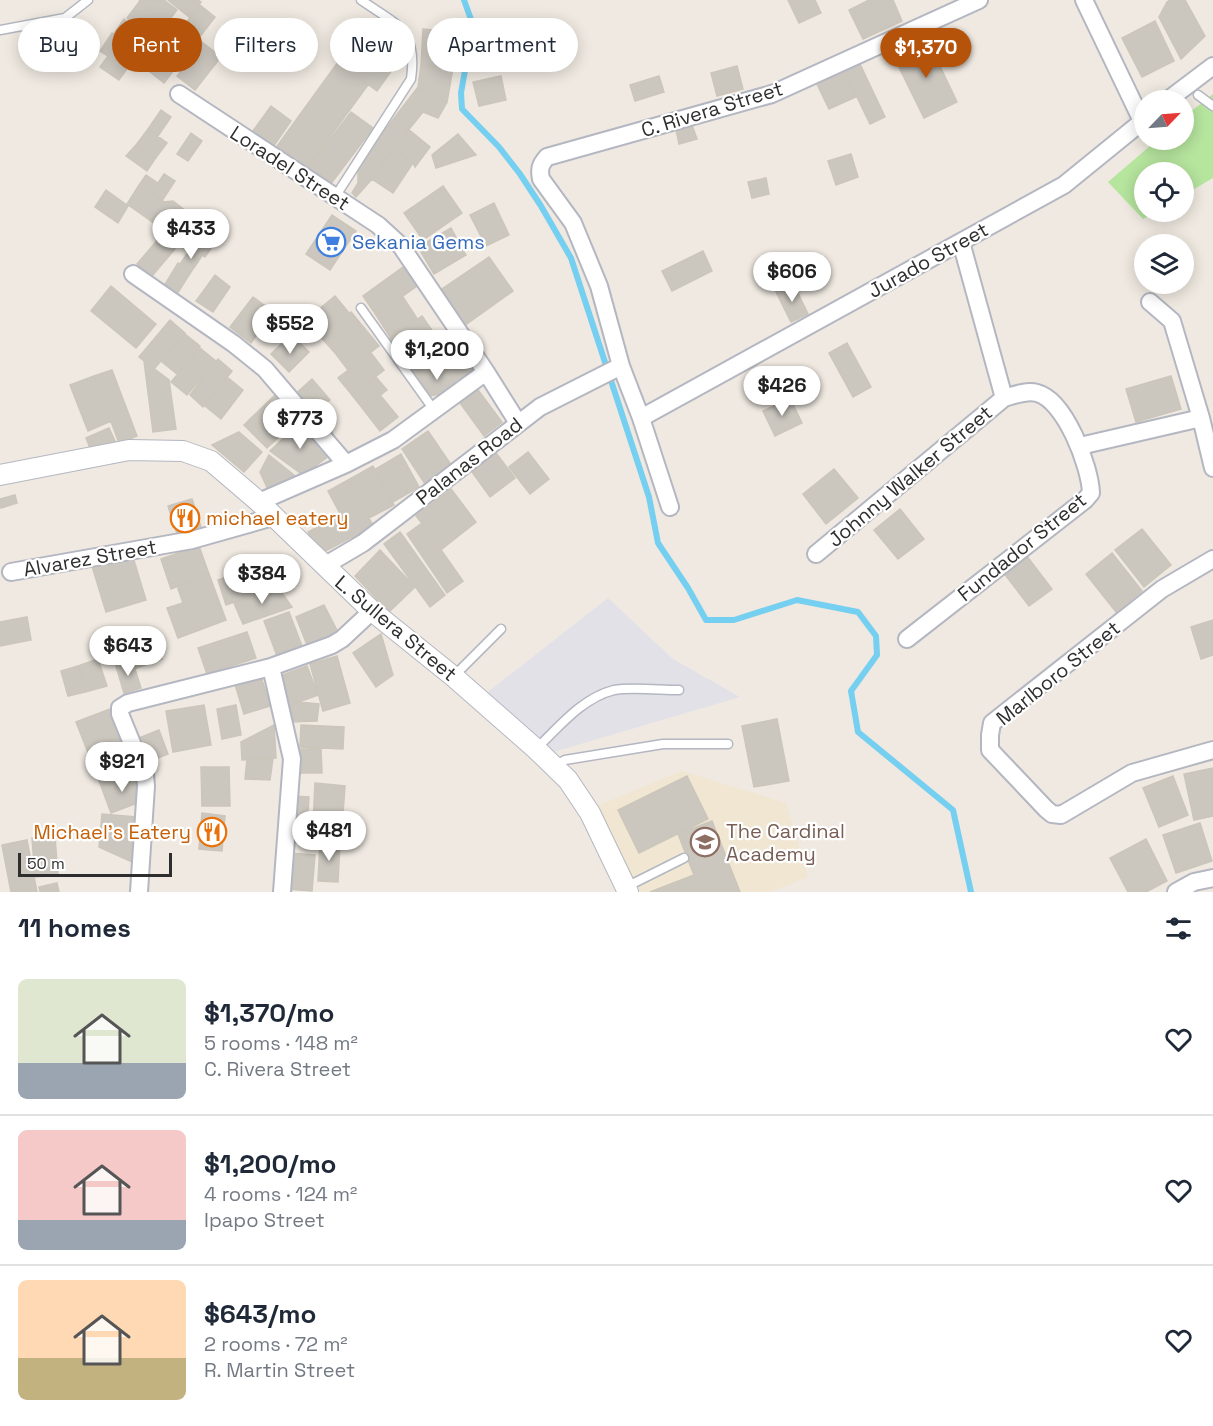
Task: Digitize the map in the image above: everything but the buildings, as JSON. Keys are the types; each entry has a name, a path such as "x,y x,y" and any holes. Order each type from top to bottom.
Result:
{"street":[{"name":"C. Rivera Street","path":"612,371 599,286 573,223 541,179 539,171 547,157 772,94 979,0"},
{"path":"1084,0 1134,103"},
{"path":"1181,90 1213,66"},
{"name":"Loradel Street","path":"179,94 378,225 401,246 518,423"},
{"name":"Jurado Street","path":"641,418 1064,185 1134,128"},
{"path":"961,242 1004,398"},
{"path":"133,274 234,344 265,369 346,464"},
{"path":"1150,302 1172,321 1201,418 1213,468"},
{"path":"612,371 641,418 670,507"},
{"name":"Palanas Road","path":"324,566 363,543 540,407 612,371"},
{"path":"258,502 346,464 393,440 486,372"},
{"name":"Fundador Street","path":"907,639 1091,493 1080,446 1065,419 1040,393 1031,391 1004,398"},
{"name":"Johnny Walker Street","path":"816,554 1004,398"},
{"path":"1080,446 1201,418"},
{"name":"L. Sullera Street","path":"0,475 129,450 183,451 211,461 258,502 372,610 454,677 568,780 590,813 626,890"},
{"name":"Alvarez Street","path":"11,572 192,540 273,517"},
{"name":"Marlboro Street","path":"1213,560 1162,589 992,723 990,735 990,750 1046,809 1052,814 1061,815 1132,773 1213,750"},
{"path":"139,892 145,775 120,714 120,708 128,703 271,667 332,645 342,639 372,610"},
{"path":"271,667 292,759 282,892"},
{"path":"1176,892 1194,882 1213,878"}],"lane":[{"path":"0,30 65,18 88,0"},
{"path":"334,197 411,79 413,52 404,30 361,0"},
{"path":"1198,95 1213,106"},
{"path":"361,308 434,410"},
{"path":"454,677 501,629"},
{"path":"536,749 586,702 601,695 615,690 679,690"},
{"path":"553,766 565,760 663,744 728,744"},
{"path":"626,890 684,858"}],"shaded area":[{"path":"608,598 673,659 740,697 550,753 480,698"},
{"name":"The Cardinal Academy","path":"682,771 786,803 808,877 770,892 636,892 597,806"}],"green space":[{"path":"1213,94 1213,178 1194,189 1194,162 1134,162 1134,209 1108,182 1145,150 1194,150 1194,109"}],"waterway":[{"path":"464,0 473,25 461,93 462,109 499,147 520,174 571,258 649,497 658,543 706,620 734,620 797,600 858,612 876,636 877,655 851,691 858,732 953,810 971,892"}],"place":[{"name":"Sekania Gems","path":"331,242"},
{"name":"michael eatery","path":"185,518"},
{"name":"Michael's Eatery","path":"212,832"},
{"name":"The Cardinal Academy","path":"705,842"}]}
